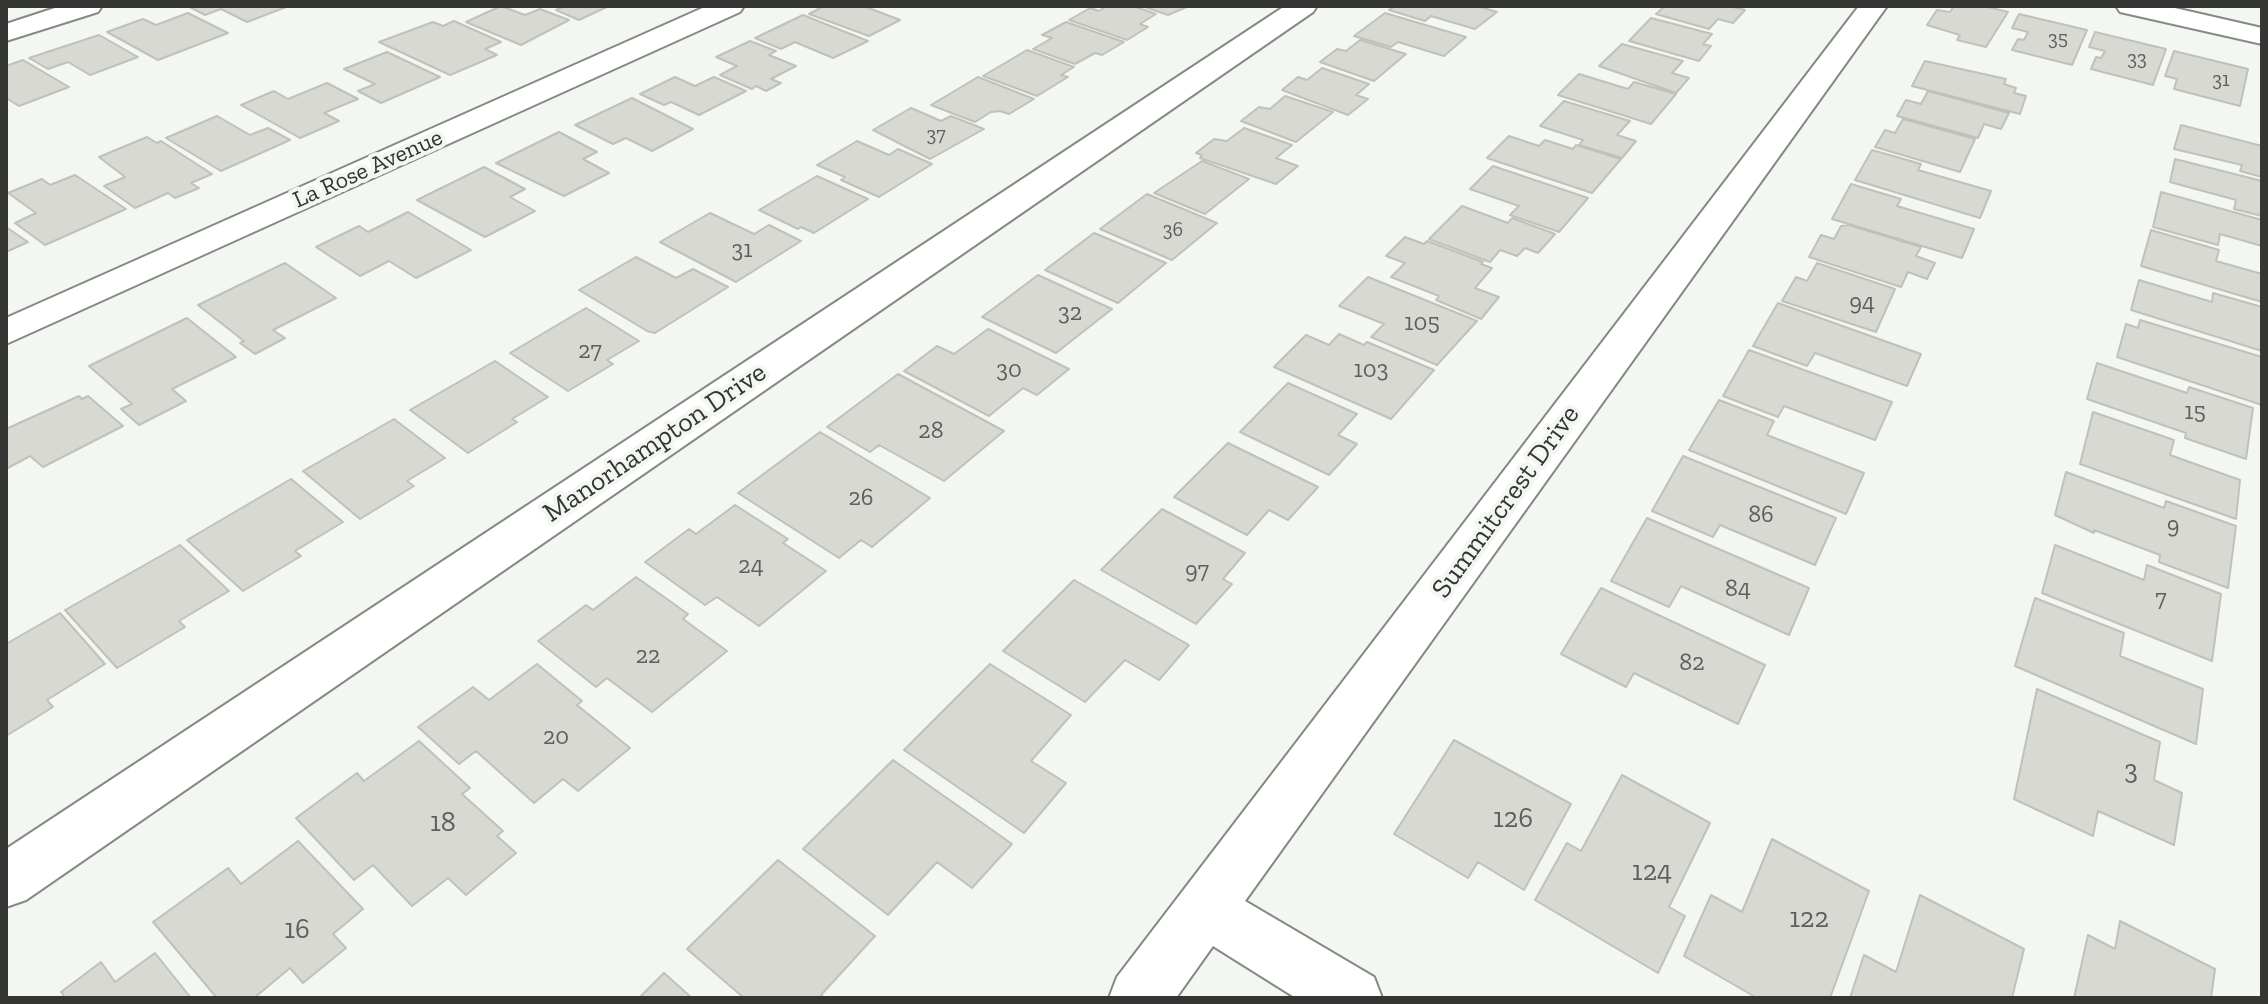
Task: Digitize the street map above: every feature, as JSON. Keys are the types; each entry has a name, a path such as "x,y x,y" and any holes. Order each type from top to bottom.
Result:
{"street":[{"path":"6,33 88,6"},
{"name":"La Rose Avenue","path":"6,332 730,6"},
{"name":"Manorhampton Drive","path":"6,881 1303,6"},
{"name":"Summitcrest Drive","path":"1139,998 1873,6"},
{"path":"2130,6 2262,36"},
{"path":"1205,909 1352,998"}],"building":[{"path":"188,6 289,6 247,22 221,9 205,15"},
{"path":"501,6 525,15 540,9 569,20 521,45 466,22"},
{"path":"565,6 609,6 579,20 556,10"},
{"path":"824,6 869,6 866,7 900,20 869,36 809,14"},
{"path":"1107,6 1133,6 1156,14 1140,24 1148,27 1127,40 1069,20 1090,8 1099,11"},
{"path":"1142,6 1189,6 1168,15"},
{"path":"1395,6 1477,6 1497,12 1475,29 1431,16 1425,21 1389,10"},
{"path":"1665,6 1729,6 1745,10 1733,23 1718,19 1709,29 1656,14"},
{"path":"1954,6 1984,6 2008,12 1986,47 1957,40 1960,35 1927,25 1937,10 1950,12"},
{"path":"188,13 228,33 158,60 107,32 143,19 156,25"},
{"path":"1385,13 1466,37 1444,56 1398,42 1391,47 1354,36"},
{"path":"2019,14 2087,30 2072,65 2012,50 2018,39 2024,40 2028,32 2012,28"},
{"path":"803,15 868,41 833,58 795,42 781,49 755,38"},
{"path":"1651,18 1712,34 1703,44 1711,46 1699,61 1629,41"},
{"path":"454,21 501,42 485,49 497,55 450,75 379,42 433,22 443,26"},
{"path":"1066,22 1124,42 1102,55 1095,53 1075,64 1033,49 1052,38 1042,35"},
{"path":"2095,32 2166,49 2153,85 2091,69 2096,57 2101,58 2105,51 2089,47"},
{"path":"99,35 138,57 90,75 68,62 48,69 29,58"},
{"path":"1360,40 1406,54 1374,81 1320,62 1337,49 1346,51"},
{"path":"750,41 776,51 769,55 796,66 771,79 781,83 766,91 756,86 752,89 720,75 737,66 716,57"},
{"path":"1622,44 1683,61 1672,73 1689,78 1676,93 1599,66"},
{"path":"1027,50 1074,67 1061,75 1068,77 1037,96 983,76"},
{"path":"2174,51 2248,69 2240,106 2174,89 2177,79 2165,76"},
{"path":"387,52 440,77 381,103 358,91 375,84 344,69"},
{"path":"23,60 69,87 19,106 6,98 6,66"},
{"path":"1925,61 2006,79 2004,84 2016,88 2014,93 2026,96 2020,114 1912,86"},
{"path":"1322,68 1369,84 1356,95 1368,99 1348,115 1282,90 1298,77 1307,80"},
{"path":"1579,74 1628,89 1634,82 1676,94 1651,124 1558,95"},
{"path":"675,77 695,86 714,77 746,91 699,115 671,102 664,105 640,94"},
{"path":"978,77 1034,99 1009,114 991,112 975,122 931,105"},
{"path":"327,83 358,99 324,113 339,121 300,138 241,105 274,91 288,99"},
{"path":"1928,91 2009,113 2001,129 1984,124 1978,138 1897,116 1906,100 1921,104"},
{"path":"1285,96 1333,112 1296,142 1241,121 1259,107 1270,109"},
{"path":"632,98 693,129 652,151 626,138 613,144 575,125"},
{"path":"1564,101 1630,121 1617,135 1636,141 1622,158 1579,145 1583,140 1540,126"},
{"path":"911,108 941,121 951,116 984,129 930,159 873,130"},
{"path":"217,116 250,135 268,128 290,140 221,171 166,138"},
{"path":"1903,119 1975,139 1960,172 1875,147 1885,130 1895,133"},
{"path":"2181,125 2262,146 2262,177 2240,171 2242,165 2174,149"},
{"path":"1244,128 1292,145 1276,158 1298,166 1276,184 1200,158 1202,155 1196,153 1214,139 1227,141"},
{"path":"559,132 597,152 583,159 609,173 564,196 496,163"},
{"path":"1509,136 1539,146 1545,140 1573,149 1576,145 1621,159 1592,193 1487,158"},
{"path":"147,137 157,143 161,141 212,174 191,183 199,188 175,198 168,193 135,208 104,186 125,177 99,157"},
{"path":"857,141 889,155 898,149 932,164 879,197 817,165"},
{"path":"1872,150 1921,164 1918,170 1991,191 1980,218 1855,180"},
{"path":"2175,159 2262,181 2262,216 2234,209 2236,200 2170,182"},
{"path":"1202,161 1249,179 1205,214 1154,193"},
{"path":"1493,166 1588,198 1559,232 1510,215 1519,206 1470,189"},
{"path":"484,167 525,189 510,197 535,211 485,237 417,200"},
{"path":"75,175 126,209 45,245 15,223 36,213 8,193 42,179 50,185"},
{"path":"817,176 868,199 814,233 801,227 798,229 759,210"},
{"path":"1851,184 1901,199 1897,206 1974,229 1962,258 1832,219"},
{"path":"2161,192 2262,220 2262,246 2220,234 2218,245 2153,227"},
{"path":"1147,194 1217,223 1172,260 1100,229"},
{"path":"1462,206 1508,223 1512,218 1555,234 1538,253 1525,248 1517,256 1500,250 1490,262 1429,239"},
{"path":"408,212 471,250 416,278 389,261 360,276 316,247 359,226 368,232"},
{"path":"710,213 754,234 769,225 801,241 736,282 660,242"},
{"path":"1849,225 1921,247 1916,256 1935,263 1927,279 1908,272 1901,287 1809,257 1821,235 1834,239 1841,226"},
{"path":"6,227 28,242 6,252"},
{"path":"2151,230 2219,250 2216,261 2262,274 2262,302 2141,266"},
{"path":"1094,233 1166,263 1118,303 1045,270"},
{"path":"1405,237 1424,244 1427,241 1492,268 1475,288 1499,297 1481,319 1436,300 1439,296 1391,277 1405,263 1386,256"},
{"path":"636,257 676,278 693,269 728,287 655,333 647,331 579,290"},
{"path":"285,263 336,298 273,330 285,338 255,354 240,343 244,341 198,305"},
{"path":"1817,263 1895,289 1876,332 1782,301 1796,277 1807,281"},
{"path":"1038,275 1112,309 1056,353 982,317"},
{"path":"1368,277 1477,321 1437,365 1371,337 1384,324 1339,306"},
{"path":"2139,280 2212,302 2213,293 2262,307 2262,351 2131,310"},
{"path":"1778,303 1921,354 1907,386 1815,353 1807,366 1753,346"},
{"path":"586,308 639,341 607,360 613,364 568,391 510,353"},
{"path":"187,318 236,357 172,389 186,401 139,425 121,409 132,404 89,366"},
{"path":"2140,320 2262,357 2262,405 2117,357 2126,324 2138,328"},
{"path":"988,329 1069,369 1037,395 1023,388 989,416 904,371 937,346 954,354"},
{"path":"1339,334 1364,345 1367,342 1434,370 1391,419 1274,367 1306,335 1329,345"},
{"path":"1749,350 1892,402 1875,440 1784,406 1778,417 1723,396"},
{"path":"495,361 548,397 512,419 517,422 468,453 410,410"},
{"path":"2097,363 2187,393 2189,387 2253,408 2246,459 2185,438 2186,433 2087,399"},
{"path":"898,374 1004,431 944,481 879,445 870,452 827,427"},
{"path":"1288,383 1357,414 1338,435 1357,444 1329,475 1240,432"},
{"path":"79,396 82,399 88,396 123,426 43,467 30,456 6,469 6,429"},
{"path":"1719,400 1774,421 1767,435 1864,473 1846,514 1689,450"},
{"path":"2093,412 2174,440 2170,455 2240,480 2236,519 2080,464"},
{"path":"394,419 445,458 407,481 414,486 360,519 303,471"},
{"path":"820,432 930,498 872,547 861,540 839,558 738,493"},
{"path":"1228,443 1318,487 1288,520 1269,510 1247,535 1174,497"},
{"path":"1683,456 1836,518 1815,565 1720,525 1713,537 1652,511"},
{"path":"2066,472 2164,508 2166,501 2236,526 2228,588 2159,562 2160,555 2094,530 2094,533 2055,515"},
{"path":"291,479 343,522 295,551 301,556 243,591 187,540"},
{"path":"735,505 788,539 783,543 826,571 759,626 717,597 705,605 645,562 689,529 696,534"},
{"path":"1162,509 1245,553 1223,579 1232,584 1196,624 1101,570"},
{"path":"1647,518 1809,588 1789,635 1681,586 1669,607 1611,581"},
{"path":"180,545 229,591 179,621 185,627 117,668 65,610"},
{"path":"2055,545 2144,580 2147,565 2221,594 2212,661 2042,593"},
{"path":"636,577 688,614 683,619 727,651 652,712 607,678 596,687 538,641 586,605 593,610"},
{"path":"1074,580 1189,645 1159,680 1125,660 1085,702 1003,651"},
{"path":"1601,588 1765,665 1738,724 1634,673 1626,687 1561,654"},
{"path":"2035,598 2124,633 2120,656 2203,689 2196,744 2015,666"},
{"path":"60,613 105,664 47,700 53,707 6,736 6,644"},
{"path":"537,664 582,701 577,705 630,748 578,791 563,779 534,803 476,751 459,764 418,727 473,687 489,700"},
{"path":"990,664 1071,715 1031,761 1066,783 1024,833 904,750"},
{"path":"2037,689 2160,742 2154,780 2182,793 2174,845 2098,811 2093,836 2014,799"},
{"path":"1454,740 1571,804 1524,890 1478,862 1468,878 1394,834"},
{"path":"419,741 470,788 462,794 503,831 497,836 516,853 466,895 448,878 412,906 373,865 354,880 296,818 357,773 364,781"},
{"path":"893,760 1012,844 972,888 937,862 888,915 803,849"},
{"path":"1622,775 1710,823 1669,907 1685,916 1658,973 1535,900 1567,843 1581,851"},
{"path":"1772,839 1869,891 1830,998 1757,998 1684,956 1711,895 1742,912"},
{"path":"298,841 363,909 333,934 346,948 303,983 290,968 254,998 217,998 153,922 228,868 241,884"},
{"path":"778,860 875,936 821,995 825,998 744,998 687,949"},
{"path":"1920,895 2024,949 2012,998 1850,998 1864,955 1896,972"},
{"path":"2120,921 2215,969 2211,998 2074,998 2088,935 2115,949"},
{"path":"155,953 191,998 61,998 64,996 61,992 101,962 115,982"},
{"path":"664,973 692,998 639,998"}]}
